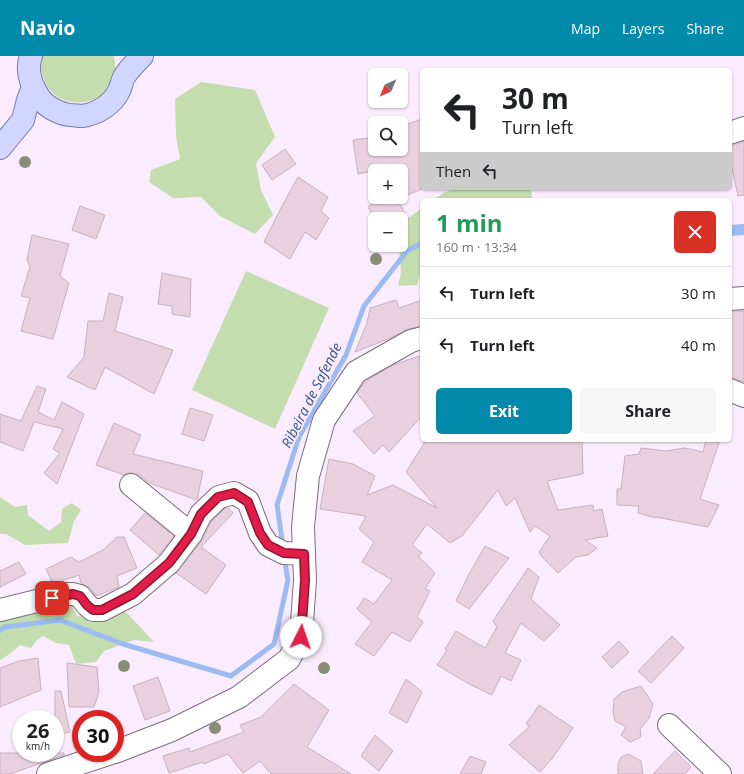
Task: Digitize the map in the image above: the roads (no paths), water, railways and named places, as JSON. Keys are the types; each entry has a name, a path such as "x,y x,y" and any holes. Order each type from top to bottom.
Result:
{"main road":[{"path":"31,56 29,73 33,86 40,99 52,109 66,115 81,116 96,112 109,104 119,92 123,67 136,61 142,56"},
{"path":"0,148 23,120 33,86"},
{"path":"23,120 52,109"}],"street":[{"path":"732,132 744,128"},
{"path":"732,299 744,298"},
{"path":"124,749 172,730 239,697 289,659 301,637 305,580 302,527 308,476 324,420 356,372 411,341 420,339"},
{"path":"732,391 744,396"},
{"path":"131,485 191,534"},
{"path":"0,610 65,594 73,594 80,596 93,610 102,610 133,594 169,563 191,534 201,514 218,497 234,493 248,502 260,533 268,545 284,553 304,554"},
{"path":"670,725 720,774"},
{"path":"48,774 84,762"}],"water":[{"path":"744,224 744,235 732,236 732,225"}],"waterway":[{"name":"Ribeira de Safende","path":"283,546 277,505 299,437 346,355 364,306 407,251 420,244"},
{"name":"Ribeira de Safende","path":"0,630 5,627 60,620 123,644 231,676 274,644 288,580 284,557"}]}
